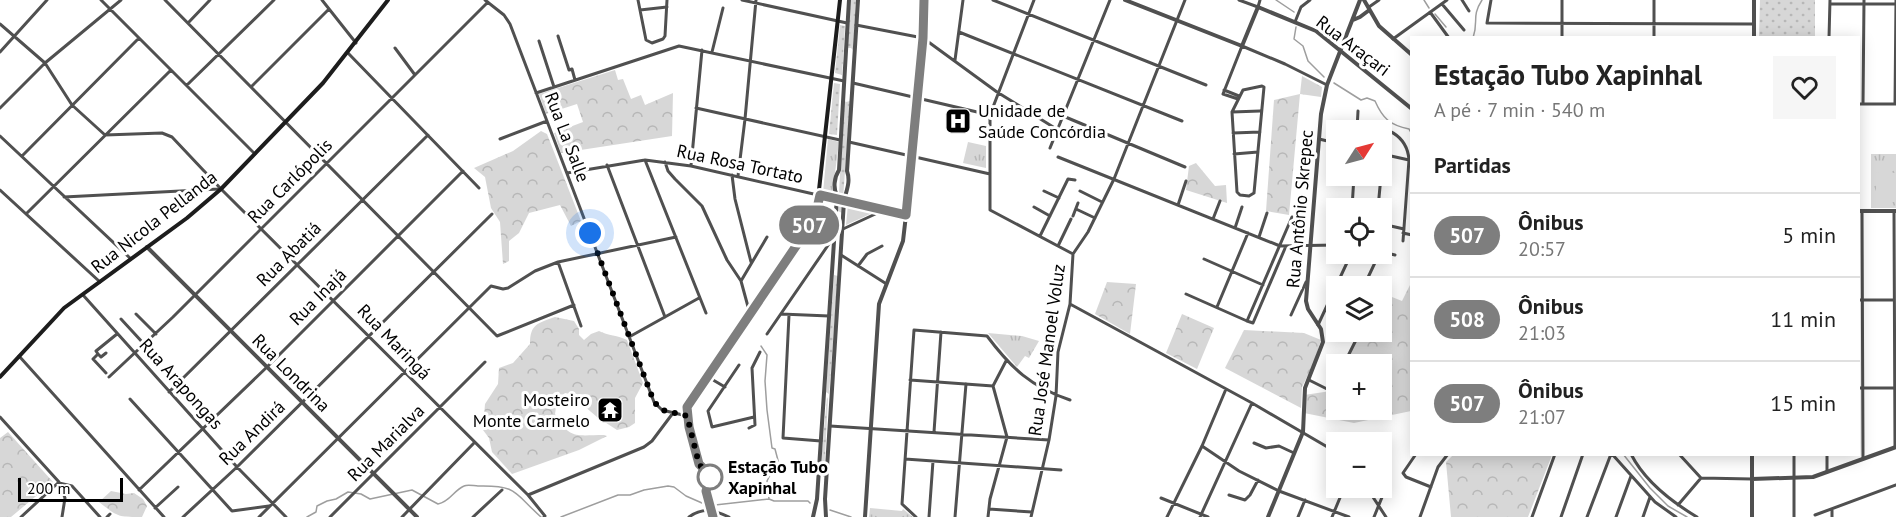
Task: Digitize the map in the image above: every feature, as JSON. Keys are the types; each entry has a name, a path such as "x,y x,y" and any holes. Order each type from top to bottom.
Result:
{"main road":[{"name":"Rua Nicola Pellanda","path":"0,377 57,315 221,189 348,53 387,0"},
{"path":"713,517 687,416 687,407 811,224 820,195 840,0"},
{"path":"906,215 923,38 924,0"},
{"name":"Rua Rosa Tortato","path":"820,195 906,215"}],"street":[{"path":"0,52 47,0"},
{"path":"101,0 255,154"},
{"path":"0,108 45,63 122,0"},
{"path":"165,0 497,336 574,306"},
{"path":"188,23 210,0"},
{"path":"187,86 274,0"},
{"path":"322,0 356,43"},
{"path":"638,0 646,40 652,43 665,36 667,0"},
{"path":"742,0 756,1 847,23"},
{"path":"813,517 821,441 837,199 834,191 835,176 839,170 849,0"},
{"path":"826,517 826,479 844,201 849,176 847,171 858,0"},
{"path":"955,60 963,0"},
{"path":"993,0 1206,85"},
{"name":"Rua José Manoel Voluz","path":"1031,517 1049,440 1056,396 1059,352 1070,304 1073,254 990,210 990,115 1034,0"},
{"path":"1050,148 1110,0"},
{"path":"1125,0 1286,64 1328,85"},
{"path":"1073,254 1114,180 1185,0"},
{"name":"Rua Araçari","path":"1239,0 1316,31 1410,106"},
{"path":"1238,97 1223,92 1260,0"},
{"path":"1295,22 1301,7 1310,0"},
{"path":"1362,0 1374,19 1410,54"},
{"name":"Rua Antônio Skrepec","path":"1303,432 1304,392 1323,342 1322,332 1306,306 1321,114 1340,50 1362,0"},
{"path":"1352,20 1360,17 1379,0"},
{"path":"1462,0 1469,11"},
{"path":"1491,0 1487,23 1754,24"},
{"path":"1562,0 1562,36"},
{"path":"1654,0 1654,36"},
{"path":"1754,0 1754,36"},
{"name":"Rua Carlópolis","path":"109,377 196,295 487,1"},
{"name":"Rua La Salle","path":"487,1 508,21 654,402 662,410 687,416"},
{"path":"738,176 756,1"},
{"path":"1393,39 1445,1 1464,30"},
{"path":"1829,36 1830,2 1864,2 1896,3 1895,104 1861,104 1864,2"},
{"path":"640,10 667,8"},
{"path":"712,52 723,8"},
{"path":"251,87 329,9"},
{"path":"1430,12 1448,36"},
{"path":"1360,17 1374,19"},
{"path":"0,24 45,63 72,105 105,135"},
{"path":"856,25 923,38 997,92 1058,130"},
{"path":"959,32 1182,121"},
{"path":"558,36 569,70 572,69 575,80"},
{"path":"22,157 139,38"},
{"path":"539,41 554,87"},
{"path":"657,42 660,51"},
{"path":"652,43 656,53"},
{"path":"536,93 679,46 844,81"},
{"path":"396,48 415,75"},
{"path":"691,166 702,50"},
{"path":"846,52 852,52 854,55"},
{"path":"348,53 479,188"},
{"path":"27,214 171,69"},
{"path":"852,82 990,115"},
{"path":"1262,86 1261,111 1254,193 1249,196 1240,195 1237,192 1232,112 1244,89 1262,86"},
{"path":"843,96 848,99 852,97"},
{"path":"696,108 840,140"},
{"path":"1232,112 1261,111"},
{"path":"1358,111 1358,120"},
{"path":"1063,116 1185,167"},
{"path":"500,139 548,121"},
{"path":"1233,133 1260,132"},
{"path":"1392,132 1397,134 1404,144 1408,160 1403,241"},
{"name":"Rua Maringá","path":"105,135 162,133 172,136 221,189 528,495 545,517"},
{"name":"Rua Abatiá","path":"170,392 428,135"},
{"path":"0,136 131,259"},
{"path":"1319,139 1326,141"},
{"path":"849,142 990,174"},
{"path":"1234,154 1258,152"},
{"path":"1392,156 1408,160"},
{"path":"1058,157 1280,246 1326,245"},
{"path":"645,160 706,313"},
{"name":"Rua Rosa Tortato","path":"567,173 645,160 691,166 820,195"},
{"path":"665,162 668,171 702,206 727,260 741,281 750,314"},
{"path":"607,165 665,317"},
{"name":"Rua Inajá","path":"139,490 267,367 463,171"},
{"path":"732,175 737,208 751,262"},
{"path":"1040,236 1068,179 1075,180"},
{"path":"1178,205 1186,181"},
{"path":"64,196 221,189"},
{"path":"0,190 100,282"},
{"path":"1044,191 1059,198"},
{"path":"1080,191 1103,203"},
{"path":"1213,219 1220,201"},
{"path":"1058,246 1078,203"},
{"path":"1034,207 1050,216"},
{"path":"1235,228 1242,207"},
{"path":"1076,209 1095,218"},
{"path":"843,230 884,210"},
{"path":"1681,456 1701,478 1794,478 1813,477 1863,459 1896,447 1895,211 1860,211 1860,388 1863,459"},
{"path":"836,213 843,215"},
{"path":"1258,237 1267,213"},
{"name":"Rua Andirá","path":"183,517 302,403 492,214"},
{"path":"865,517 879,304 885,283 903,241 906,215"},
{"path":"1248,321 1292,217"},
{"path":"1392,227 1410,234"},
{"path":"1217,307 1248,233"},
{"path":"259,517 491,286 508,288 535,271 558,262 676,237"},
{"path":"741,281 767,237"},
{"path":"767,334 834,237"},
{"path":"858,266 867,254 882,246"},
{"path":"1186,294 1253,323 1286,246"},
{"name":"Rua Londrina","path":"147,247 417,517"},
{"path":"841,255 885,283"},
{"path":"1204,259 1263,285"},
{"path":"558,262 581,326"},
{"path":"1270,270 1275,272"},
{"path":"832,274 840,275"},
{"path":"1291,315 1307,280"},
{"name":"Rua Arapongas","path":"83,295 271,505 286,517"},
{"path":"628,337 699,298"},
{"path":"1860,300 1895,300"},
{"path":"1070,304 1326,446"},
{"path":"1318,325 1326,310"},
{"path":"136,314 156,334"},
{"path":"781,315 829,316"},
{"path":"789,315 783,438 821,441"},
{"path":"122,319 144,344"},
{"path":"916,517 902,504 914,330 987,336 1006,361 1034,385 1070,400"},
{"path":"934,432 942,332"},
{"path":"106,373 93,359 98,354 96,351 117,334"},
{"path":"749,428 755,425 752,368 760,352"},
{"path":"98,354 101,357 106,353"},
{"path":"18,356 164,517"},
{"path":"988,517 998,465 1007,437 993,386 1006,361"},
{"name":"Rua Marialva","path":"330,517 485,362"},
{"path":"739,365 708,411 711,427 754,417"},
{"path":"707,376 724,387"},
{"path":"910,380 993,386"},
{"path":"1309,380 1326,388"},
{"path":"955,517 966,384"},
{"path":"1860,388 1895,388"},
{"path":"1167,517 1202,446 1226,389"},
{"path":"824,397 830,396 831,399"},
{"path":"130,399 232,511 271,505"},
{"path":"1201,516 1252,403"},
{"path":"528,495 644,447 652,441 675,413 687,407"},
{"path":"0,417 59,483 65,498 62,517"},
{"path":"830,426 1049,440"},
{"path":"1268,517 1303,432"},
{"path":"402,517 474,442"},
{"path":"1254,443 1266,448 1279,446 1294,453"},
{"path":"1202,446 1279,491 1349,517"},
{"path":"1415,456 1403,473 1406,477 1431,487"},
{"path":"1420,517 1438,467 1446,456"},
{"path":"1532,517 1554,456"},
{"path":"1561,517 1582,456"},
{"path":"1587,517 1611,456"},
{"path":"1614,456 1650,497 1670,515 1676,517"},
{"path":"1632,456 1650,479 1678,505 1696,517"},
{"path":"1752,456 1752,517"},
{"path":"1794,456 1794,517"},
{"path":"1827,456 1827,472"},
{"path":"905,459 1061,470"},
{"path":"928,517 933,461"},
{"path":"1616,517 1631,476"},
{"path":"818,478 826,479"},
{"path":"1678,505 1701,478"},
{"path":"1229,495 1245,500 1258,480"},
{"path":"21,517 26,515 59,483"},
{"path":"59,483 72,486 100,517"},
{"path":"1815,515 1896,485"},
{"path":"155,507 178,487"},
{"path":"473,517 502,490"},
{"path":"1643,517 1650,497"},
{"path":"1161,498 1208,517"},
{"path":"1332,517 1340,498"},
{"path":"1373,498 1386,517"},
{"path":"1374,517 1381,498"},
{"path":"1298,517 1305,500"},
{"path":"688,517 711,509 729,517"},
{"path":"988,509 1032,512"},
{"path":"1832,509 1832,517"}],"green space":[{"path":"850,0 856,0 853,50 847,48"},
{"path":"1760,0 1815,0 1815,36 1759,36"},
{"path":"840,25 845,26 842,75 835,73"},
{"path":"615,70 618,80 623,79 631,99 641,95 645,105 673,93 672,136 561,153 554,133 583,122 577,104 546,114 539,94"},
{"path":"1302,76 1322,87 1321,97 1300,94"},
{"path":"834,83 840,84 837,135 829,134"},
{"path":"1300,94 1289,215 1266,211 1274,100"},
{"path":"844,100 850,101 842,213 838,211"},
{"path":"541,131 547,134 581,221 571,226 560,205 529,213 519,233 509,241 509,261 503,264 500,222 491,208 485,177 474,168 513,151"},
{"path":"828,139 839,142 832,196 823,193"},
{"path":"968,142 986,146 986,168 963,163"},
{"path":"1871,154 1896,154 1896,208 1871,208"},
{"path":"1196,163 1215,186 1226,185 1227,203 1186,190 1189,166"},
{"path":"1876,172 1896,173 1896,202 1876,202"},
{"path":"848,204 879,210 846,225"},
{"path":"834,275 838,276 829,394 826,392"},
{"path":"1107,282 1136,284 1130,334 1095,314"},
{"path":"1410,285 1410,411 1392,415 1392,354 1349,354 1355,342 1392,342 1392,297 1402,301"},
{"path":"1182,314 1214,328 1197,369 1166,353"},
{"path":"555,317 574,321 579,329 579,335 584,340 599,331 627,340 643,383 635,398 635,423 617,430 597,417 570,394 565,393 557,401 555,414 565,428 580,435 607,436 579,450 512,474 492,452 489,438 483,430 485,404 498,384 499,368 513,363 530,344 530,337 536,325"},
{"path":"1244,330 1304,333 1321,340 1313,365 1302,387 1301,408 1225,368"},
{"path":"988,333 1022,336 1039,341 1029,358 1025,356 1017,367"},
{"path":"1326,392 1326,417 1304,413 1304,395"},
{"path":"827,397 824,477 822,475 822,451"},
{"path":"1339,420 1368,420 1354,423"},
{"path":"8,432 53,482 11,517 0,517 0,438"},
{"path":"1452,456 1552,456 1528,517 1451,517 1446,462"},
{"path":"111,491 134,493 143,499 147,506 142,517 119,515 99,502"},
{"path":"870,508 902,511 903,509 913,517 869,517"}],"waterway":[{"path":"1276,0 1294,12"},
{"path":"1424,0 1429,8"},
{"path":"1473,36 1476,15 1482,0"},
{"path":"1435,14 1446,27"},
{"path":"1296,27 1294,39 1303,46 1308,61 1324,77"},
{"path":"1334,83 1361,100 1367,98 1375,101 1388,120 1410,131"},
{"path":"761,346 767,355 765,381 772,448 775,449 780,468 779,472 770,475 767,481 769,499"},
{"path":"1625,456 1668,506 1687,517"},
{"path":"307,517 316,512 317,506 348,492 361,494 370,499 412,490 438,504 446,501 466,485 508,489 520,496 541,517"},
{"path":"561,517 618,495 630,495 668,486 702,503"},
{"path":"715,505 769,499 810,503"},
{"path":"830,510 851,517"}],"bus line":[{"name":"507","path":"713,517 706,491 710,478 699,464 689,427 687,407 811,224 820,195 906,215 923,38 924,0"}],"place":[{"name":"Unidade de Saúde Concórdia","path":"958,121"},
{"name":"Mosteiro Monte Carmelo","path":"610,410"},
{"name":"Estação Tubo Xapinhal","path":"710,477"}],"route":[{"path":"590,233 654,402 662,410 687,416 699,464 710,477"}]}
